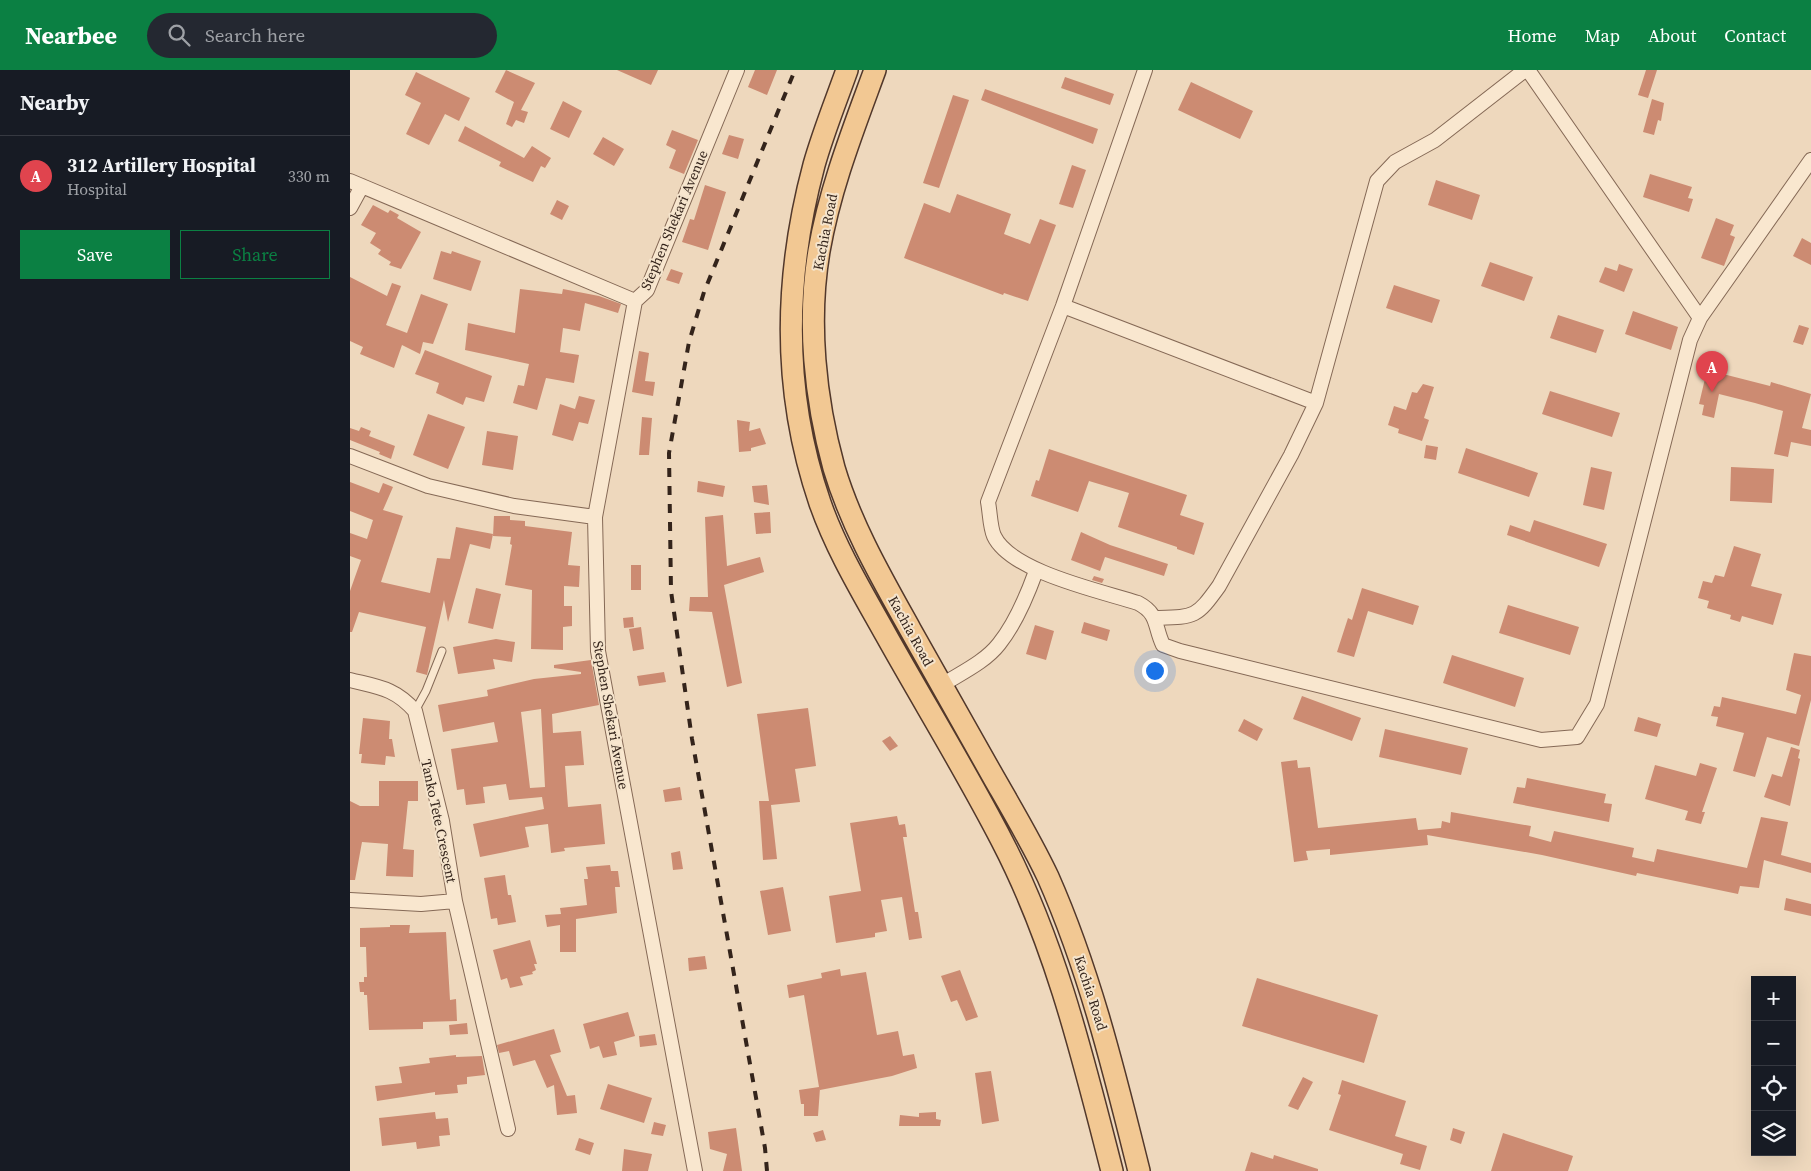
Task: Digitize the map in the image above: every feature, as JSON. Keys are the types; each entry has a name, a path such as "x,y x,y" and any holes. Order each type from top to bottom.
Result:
{"main road":[{"name":"Kachia Road","path":"847,70 814,163 797,248 792,289 790,340 793,385 810,472 820,505 859,588 1002,840 1042,926 1077,1034 1112,1171"},
{"name":"Kachia Road","path":"874,70 838,173 819,253 814,344 817,384 835,470 849,507 883,581 1023,828 1051,885 1081,960 1103,1027 1139,1171"}],"street":[{"name":"Stephen Shekari Avenue","path":"695,1171 598,652 595,517 635,302 647,290 737,70"},
{"path":"1145,70 1063,306 988,502 994,536 1012,557 1036,571 1138,603 1149,609 1155,618 1157,633 1163,645 1180,651 1541,740 1577,737 1598,704 1690,340 1700,318 1811,160"},
{"path":"1155,618 1189,617 1205,606 1224,577 1291,455 1316,403 1377,181 1395,162 1435,140 1527,70 1700,318"},
{"path":"350,208 356,184 635,302"},
{"path":"1063,306 1316,403"},
{"path":"350,456 428,486 514,506 595,517"},
{"path":"942,685 986,656 999,644 1023,606 1036,571"},
{"path":"350,680 389,689 405,700 415,711"},
{"name":"Tanko Tete Crescent","path":"350,900 421,904 455,901 442,821 415,711"},
{"path":"455,901 508,1129"}],"lane":[{"path":"415,711 426,691 442,651"}],"building":[{"path":"506,70 535,83 521,110 528,112 524,123 516,120 512,127 506,124 514,102 495,92"},
{"path":"617,70 658,70 651,85"},
{"path":"755,70 777,70 767,95 748,87"},
{"path":"1646,70 1657,70 1648,98 1638,95"},
{"path":"416,72 470,98 459,121 445,114 429,145 406,134 421,103 405,95"},
{"path":"1065,77 1114,94 1110,105 1061,88"},
{"path":"1191,82 1253,111 1240,139 1178,110"},
{"path":"985,89 1098,129 1093,144 981,100"},
{"path":"953,95 969,100 939,188 923,183"},
{"path":"1652,99 1664,103 1661,121 1658,120 1654,135 1643,132"},
{"path":"563,101 582,111 569,138 550,129"},
{"path":"465,126 524,158 532,146 551,158 545,168 541,166 533,182 499,166 501,162 458,141"},
{"path":"672,130 698,140 684,174 669,168 676,150 666,145"},
{"path":"729,135 744,139 738,159 722,154"},
{"path":"603,137 624,149 614,166 593,154"},
{"path":"1072,165 1086,170 1073,208 1059,204"},
{"path":"1650,174 1692,187 1688,198 1693,199 1689,212 1643,197"},
{"path":"1436,180 1480,195 1472,220 1428,205"},
{"path":"705,185 726,192 708,250 682,242 690,219 694,220"},
{"path":"957,194 1011,214 1004,234 1030,244 1040,219 1056,225 1028,301 1004,293 1003,295 904,258 924,203 950,213"},
{"path":"557,200 569,206 562,220 550,214"},
{"path":"373,205 388,213 390,210 399,215 397,218 421,232 401,269 389,265 391,262 378,254 381,250 370,243 376,233 361,225"},
{"path":"1716,218 1734,225 1730,235 1735,237 1724,266 1701,258"},
{"path":"1802,238 1811,243 1811,265 1793,256"},
{"path":"441,251 451,254 452,251 481,261 471,291 433,279"},
{"path":"1490,262 1533,277 1524,301 1481,286"},
{"path":"1619,264 1633,269 1624,292 1599,282 1605,267 1617,271"},
{"path":"671,269 683,273 679,284 666,280"},
{"path":"350,277 387,296 392,283 401,286 386,325 407,333 421,294 448,304 433,344 423,342 420,354 402,345 394,368 360,354 363,347 350,341"},
{"path":"1394,285 1440,300 1432,323 1386,308"},
{"path":"520,289 562,294 563,289 599,296 621,304 618,313 585,303 580,331 563,328 560,352 579,355 574,383 546,378 537,410 513,403 518,385 524,386 529,364 465,350 468,323 515,333"},
{"path":"1633,311 1678,327 1671,350 1625,334"},
{"path":"1558,315 1604,330 1596,353 1550,338"},
{"path":"1799,325 1809,328 1803,345 1793,342"},
{"path":"425,350 492,376 484,402 466,397 463,405 436,393 439,383 415,374"},
{"path":"639,351 649,353 645,381 655,382 653,396 632,392"},
{"path":"1708,366 1724,370 1723,374 1770,386 1771,382 1811,394 1802,428 1811,430 1811,446 1791,442 1788,457 1774,454 1783,411 1755,403 1719,394 1714,418 1702,415 1704,405 1699,404"},
{"path":"1423,384 1434,387 1424,418 1429,420 1422,441 1398,433 1399,429 1388,425 1394,406 1406,410 1412,392 1417,393"},
{"path":"1550,391 1620,413 1612,437 1542,414"},
{"path":"579,396 595,400 588,424 579,422 573,441 552,435 560,404 575,409"},
{"path":"428,414 465,427 448,469 413,455"},
{"path":"642,417 652,418 649,455 639,455"},
{"path":"737,420 750,422 749,431 760,428 766,444 751,448 751,451 739,452"},
{"path":"361,427 371,431 369,436 395,446 391,459 379,454 380,452 350,440 350,428 359,431"},
{"path":"487,431 518,436 513,470 482,465"},
{"path":"1426,445 1438,447 1436,460 1424,458"},
{"path":"1466,448 1538,473 1529,497 1458,473"},
{"path":"1049,449 1187,495 1180,515 1204,523 1194,555 1177,549 1177,547 1118,527 1129,493 1089,481 1078,512 1031,496 1036,480 1039,481"},
{"path":"1591,467 1612,472 1604,510 1583,505"},
{"path":"1731,467 1774,469 1772,503 1730,501"},
{"path":"698,481 725,486 723,497 697,492"},
{"path":"350,482 379,493 383,483 393,487 383,510 403,516 381,582 430,593 437,558 450,559 456,527 493,534 490,549 470,544 448,622 444,600 427,675 416,672 426,627 359,612 352,632 350,632 350,591 361,560 350,556 350,533 367,539 373,520 350,511"},
{"path":"767,485 769,505 754,502 752,486"},
{"path":"770,512 771,533 756,534 754,513"},
{"path":"723,515 727,566 760,557 764,572 724,585 742,683 727,687 712,612 689,611 690,597 708,597 705,517"},
{"path":"494,516 510,516 510,520 525,521 525,526 572,532 568,565 580,566 579,587 564,586 564,606 572,606 572,626 563,627 563,650 531,649 532,590 505,585 512,545 510,544 511,537 493,536"},
{"path":"1534,520 1607,544 1599,567 1507,535 1510,525 1530,532"},
{"path":"1081,532 1110,545 1168,564 1164,576 1105,557 1100,571 1071,560"},
{"path":"1734,546 1761,554 1751,586 1782,594 1773,625 1742,616 1740,622 1730,619 1731,615 1707,608 1709,601 1698,598 1703,581 1712,583 1715,575 1724,577"},
{"path":"631,565 641,565 641,590 631,590"},
{"path":"1094,576 1104,579 1102,583 1092,580"},
{"path":"476,588 501,594 493,629 468,623"},
{"path":"1362,588 1419,606 1413,625 1368,611 1354,657 1337,652 1348,618 1352,620"},
{"path":"1508,605 1579,627 1570,655 1499,633"},
{"path":"633,617 634,627 624,628 623,618"},
{"path":"1084,622 1110,630 1107,641 1081,633"},
{"path":"1035,625 1054,631 1046,660 1026,654"},
{"path":"641,627 644,649 633,651 629,629"},
{"path":"496,639 515,642 512,662 493,659 495,669 458,674 453,647"},
{"path":"1794,653 1811,656 1811,700 1799,746 1767,737 1755,777 1733,771 1744,733 1716,726 1718,717 1711,716 1714,706 1720,707 1722,697 1796,714 1801,695 1786,690"},
{"path":"1452,655 1524,678 1515,707 1443,683"},
{"path":"591,660 599,705 552,714 553,733 581,731 584,765 565,766 568,807 601,804 605,844 564,848 565,851 551,853 548,824 525,827 529,847 480,857 473,824 544,809 542,797 509,800 506,784 483,787 485,803 466,805 464,789 457,790 451,749 498,742 494,722 443,732 438,705 488,696 487,690 534,679 581,674 581,672 554,668 554,665","holes":["541,709 545,787 530,788 521,712"]},
{"path":"664,672 666,682 639,686 637,676"},
{"path":"1302,696 1361,718 1352,741 1293,719"},
{"path":"808,708 816,766 795,769 800,802 771,805 777,859 763,860 759,801 769,801 757,714"},
{"path":"1638,717 1661,724 1657,737 1634,731"},
{"path":"363,718 390,721 389,739 392,739 395,757 386,756 385,765 361,763 362,754 359,754"},
{"path":"1244,719 1263,729 1257,741 1238,731"},
{"path":"1385,729 1468,748 1461,775 1379,757"},
{"path":"890,736 898,746 890,751 882,741"},
{"path":"1791,747 1800,750 1798,758 1800,759 1790,806 1764,797 1772,774 1782,777"},
{"path":"1297,760 1298,768 1310,767 1318,828 1416,818 1418,830 1441,828 1442,821 1450,823 1451,812 1531,826 1529,836 1551,842 1554,831 1634,848 1632,857 1654,862 1657,849 1747,868 1761,817 1788,822 1781,855 1811,863 1811,873 1764,860 1759,888 1740,886 1738,894 1637,873 1636,876 1542,855 1427,835 1428,845 1330,855 1330,849 1306,851 1308,860 1294,862 1281,762"},
{"path":"1700,763 1717,768 1702,812 1705,812 1701,824 1685,820 1688,811 1645,799 1655,765 1696,776"},
{"path":"1527,778 1606,794 1604,803 1612,804 1609,822 1513,803 1517,787 1525,788"},
{"path":"379,781 418,781 418,801 408,801 403,849 414,850 413,877 386,876 388,844 362,842 355,880 350,880 350,801 360,806 379,806"},
{"path":"680,787 682,800 665,802 663,790"},
{"path":"897,816 899,825 905,824 907,837 903,837 915,912 918,912 922,938 909,940 902,897 881,900 887,931 875,933 875,937 836,943 829,896 861,891 850,823"},
{"path":"680,851 683,869 673,870 671,853"},
{"path":"610,865 611,871 618,871 620,887 615,887 617,913 576,919 576,952 560,952 560,925 547,927 545,915 561,914 560,908 587,905 584,879 588,879 586,867"},
{"path":"505,875 508,895 511,895 516,922 498,925 497,918 491,919 484,878"},
{"path":"783,887 791,931 768,935 760,891"},
{"path":"1786,898 1811,904 1811,916 1784,910"},
{"path":"390,925 410,925 409,933 446,932 450,1000 456,999 457,1021 423,1022 423,1029 369,1030 367,995 364,995 364,992 360,992 359,982 364,982 364,977 367,977 366,947 360,947 360,928 390,927"},
{"path":"530,940 537,964 534,964 536,970 532,972 533,974 520,977 523,985 510,988 507,978 501,980 493,950"},
{"path":"705,956 707,969 689,971 688,958"},
{"path":"840,969 841,976 866,972 877,1035 898,1031 903,1056 914,1054 917,1068 892,1076 820,1090 820,1088 818,1116 804,1116 804,1104 801,1104 799,1090 819,1087 804,995 789,998 787,985 822,978 821,973"},
{"path":"960,970 978,1017 966,1021 957,1000 951,1002 941,976"},
{"path":"1257,978 1378,1015 1364,1063 1242,1026"},
{"path":"628,1012 635,1036 614,1042 617,1055 603,1058 599,1046 590,1049 583,1024"},
{"path":"467,1023 468,1034 450,1035 449,1025"},
{"path":"554,1029 561,1052 550,1055 567,1096 575,1095 577,1113 557,1115 554,1085 547,1088 535,1060 513,1066 509,1051 499,1053 497,1045"},
{"path":"655,1034 657,1045 640,1047 639,1036"},
{"path":"456,1055 456,1057 482,1056 485,1075 467,1077 467,1084 457,1085 458,1093 435,1095 435,1092 377,1101 375,1086 402,1083 399,1067 430,1063 429,1058"},
{"path":"991,1071 999,1121 982,1124 975,1073"},
{"path":"1303,1077 1313,1082 1298,1110 1288,1106"},
{"path":"1342,1080 1406,1101 1395,1136 1427,1146 1420,1170 1400,1164 1403,1154 1329,1130 1341,1095 1338,1094"},
{"path":"608,1084 652,1098 644,1123 600,1109"},
{"path":"435,1112 436,1119 448,1118 450,1135 439,1136 440,1146 417,1149 416,1142 382,1146 379,1118"},
{"path":"936,1112 936,1119 941,1120 940,1126 899,1126 900,1115 919,1117 919,1113"},
{"path":"654,1122 666,1125 663,1136 651,1134"},
{"path":"736,1128 742,1171 723,1171 727,1154 710,1149 708,1132"},
{"path":"1453,1128 1465,1132 1461,1144 1450,1140"},
{"path":"823,1130 826,1140 816,1142 813,1133"},
{"path":"1503,1133 1573,1156 1568,1171 1491,1171"},
{"path":"579,1138 594,1143 590,1155 575,1150"},
{"path":"624,1149 652,1154 648,1171 622,1171"},
{"path":"1251,1152 1273,1159 1274,1155 1318,1169 1318,1171 1245,1171"}],"railway":[{"path":"767,1171 765,1148 692,739 671,591 669,453 689,342 704,292 795,70"}],"place":[{"name":"312 Artillery Hospital","path":"1712,392"}]}
